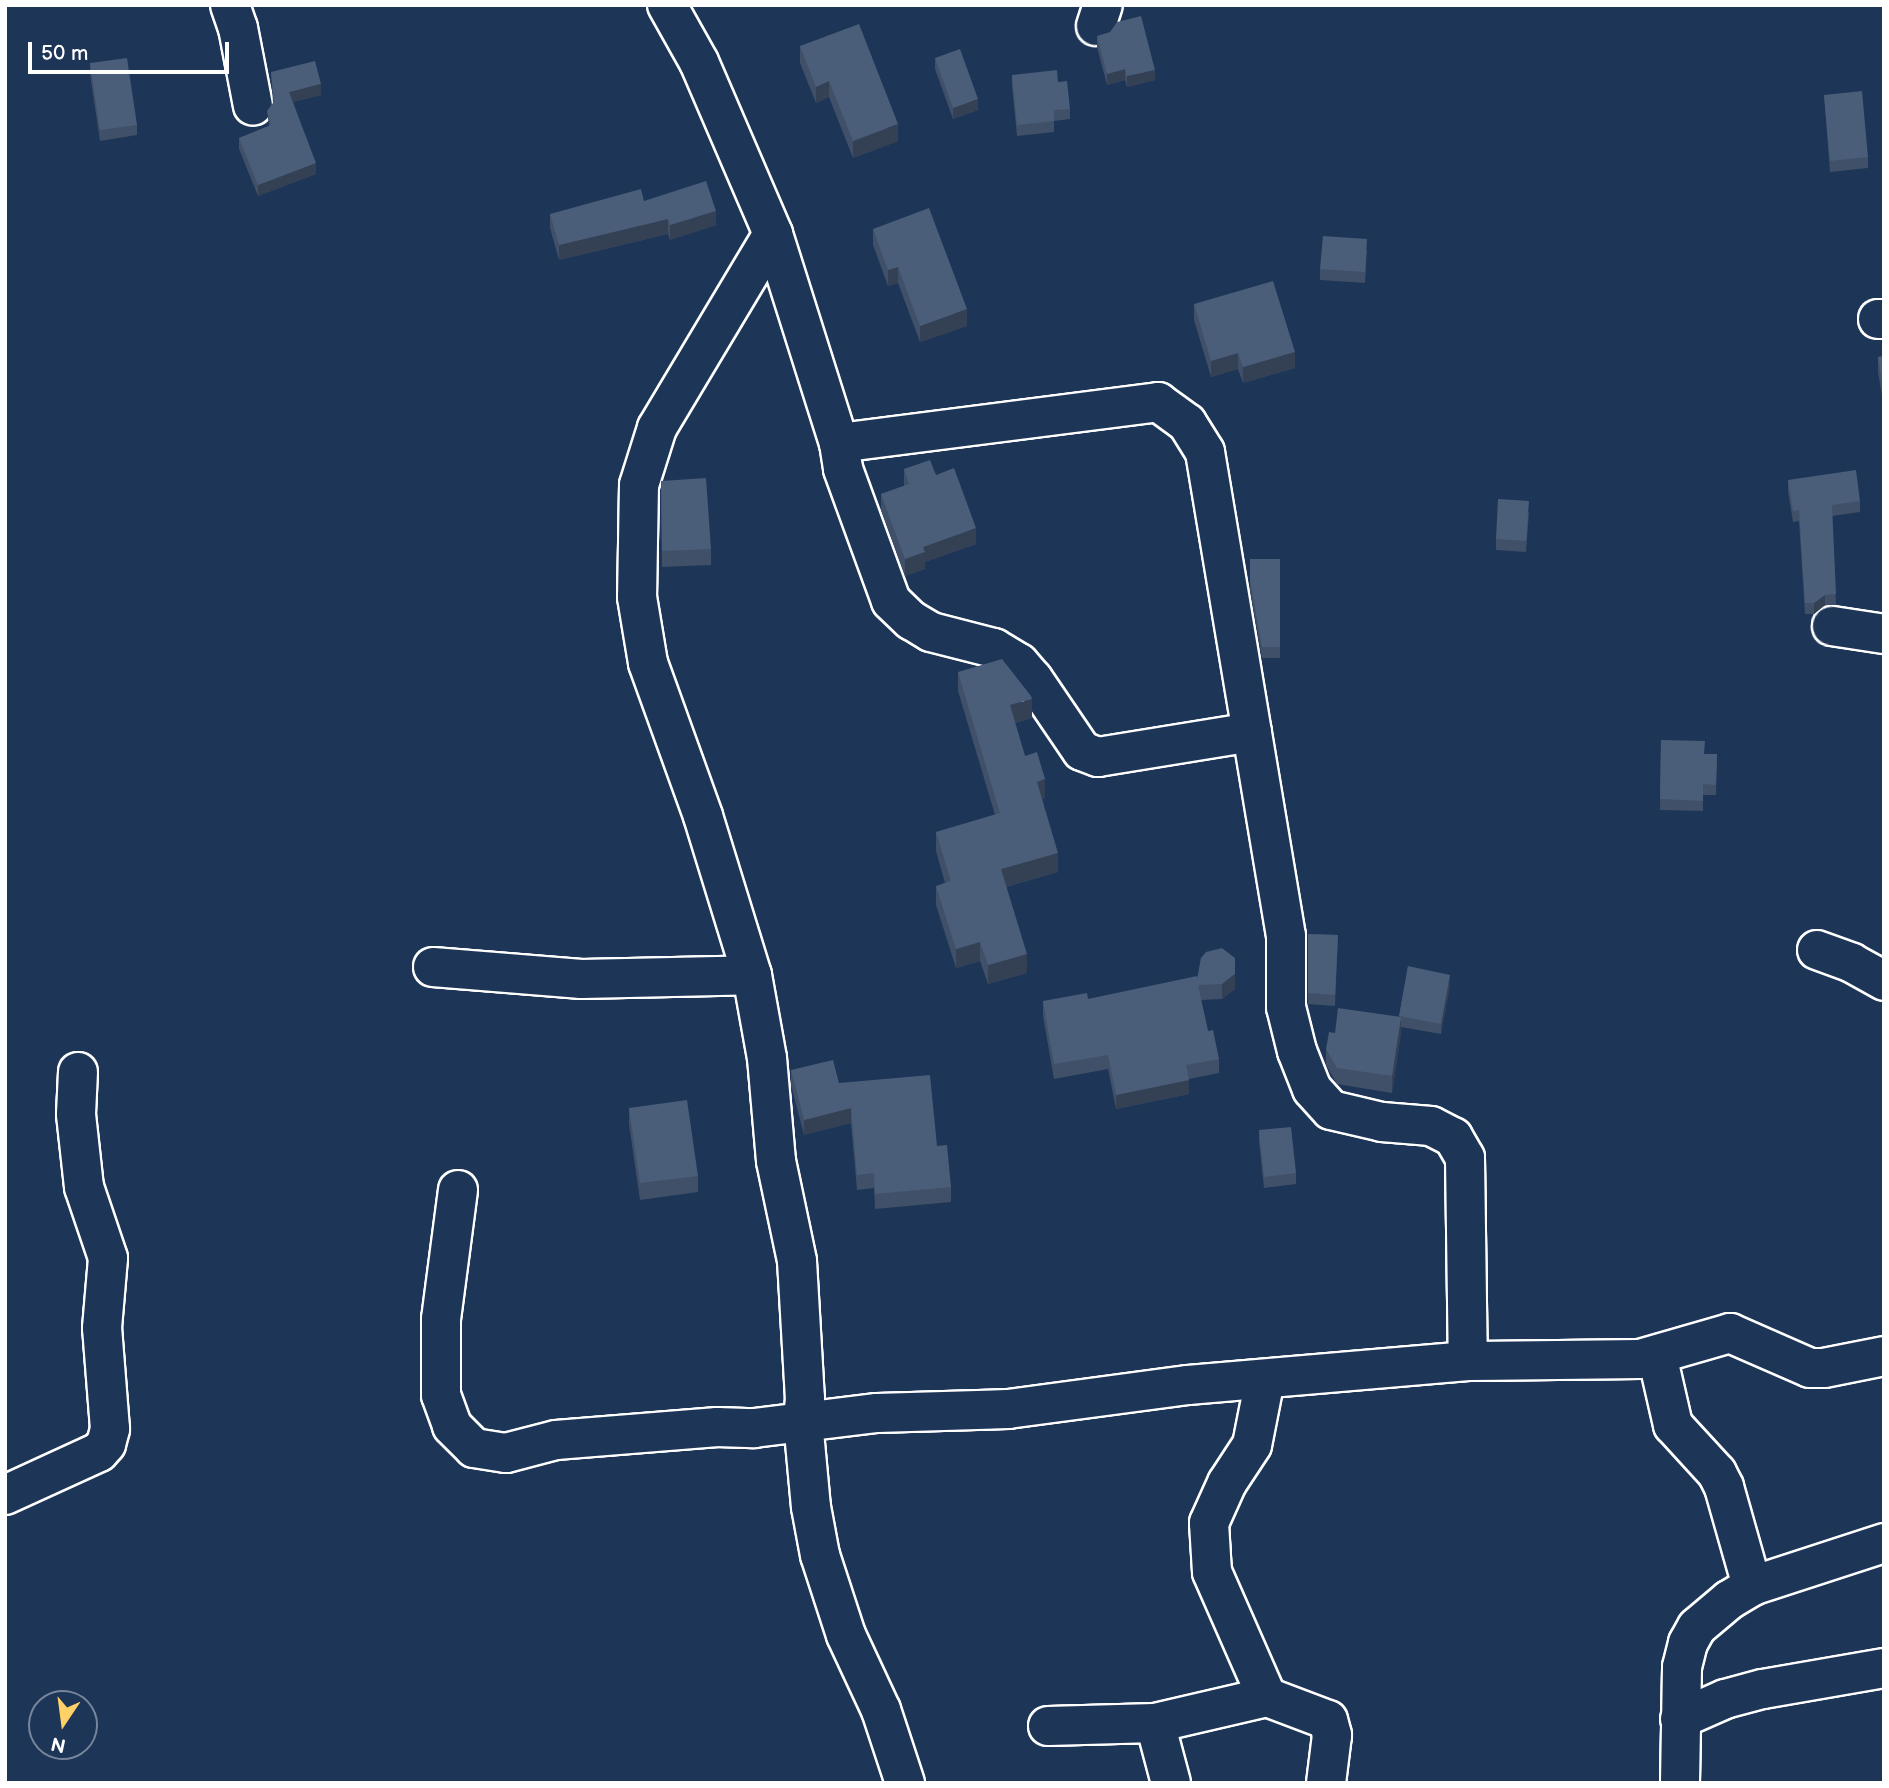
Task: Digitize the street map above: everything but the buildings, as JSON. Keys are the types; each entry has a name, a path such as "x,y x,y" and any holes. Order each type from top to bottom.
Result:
{"street":[{"path":"230,5 238,28 253,107"},
{"path":"667,5 699,62 773,234 839,443 843,470 891,601 911,620 931,632 994,648 1019,663 1082,751 1098,757 1252,732"},
{"path":"773,234 657,428 639,485 637,597 648,663 703,816 752,975 767,1058 776,1161 797,1261 805,1398 803,1421 811,1507 820,1555 846,1635 881,1710 905,1783"},
{"path":"839,443 1158,402 1187,423 1205,452 1286,936 1286,1007 1312,1089 1331,1110 1382,1122 1431,1126 1453,1137 1465,1158 1468,1361"},
{"path":"1832,626 1884,634"},
{"path":"1817,950 1852,963 1884,981"},
{"path":"433,967 583,979 752,975"},
{"path":"5,1495 99,1452 107,1444 110,1429 103,1328 108,1258 84,1187 76,1114 78,1072"},
{"path":"458,1190 441,1319 441,1395 452,1426 474,1448 506,1452 556,1440 717,1427 754,1429 877,1413 1008,1409 1188,1385 1468,1361 1620,1361 1657,1355 1730,1333 1810,1368 1824,1368 1884,1356"},
{"path":"1657,1355 1673,1425 1720,1480 1752,1586"},
{"path":"1265,1379 1252,1446 1227,1483 1209,1522 1212,1572 1267,1697"},
{"path":"1680,1783 1682,1667 1688,1643 1697,1627 1752,1586 1884,1543"},
{"path":"1680,1719 1725,1699 1763,1689 1884,1668"},
{"path":"1048,1726 1155,1723 1267,1697 1320,1715 1332,1727 1326,1783"},
{"path":"1155,1723 1171,1783"}]}
